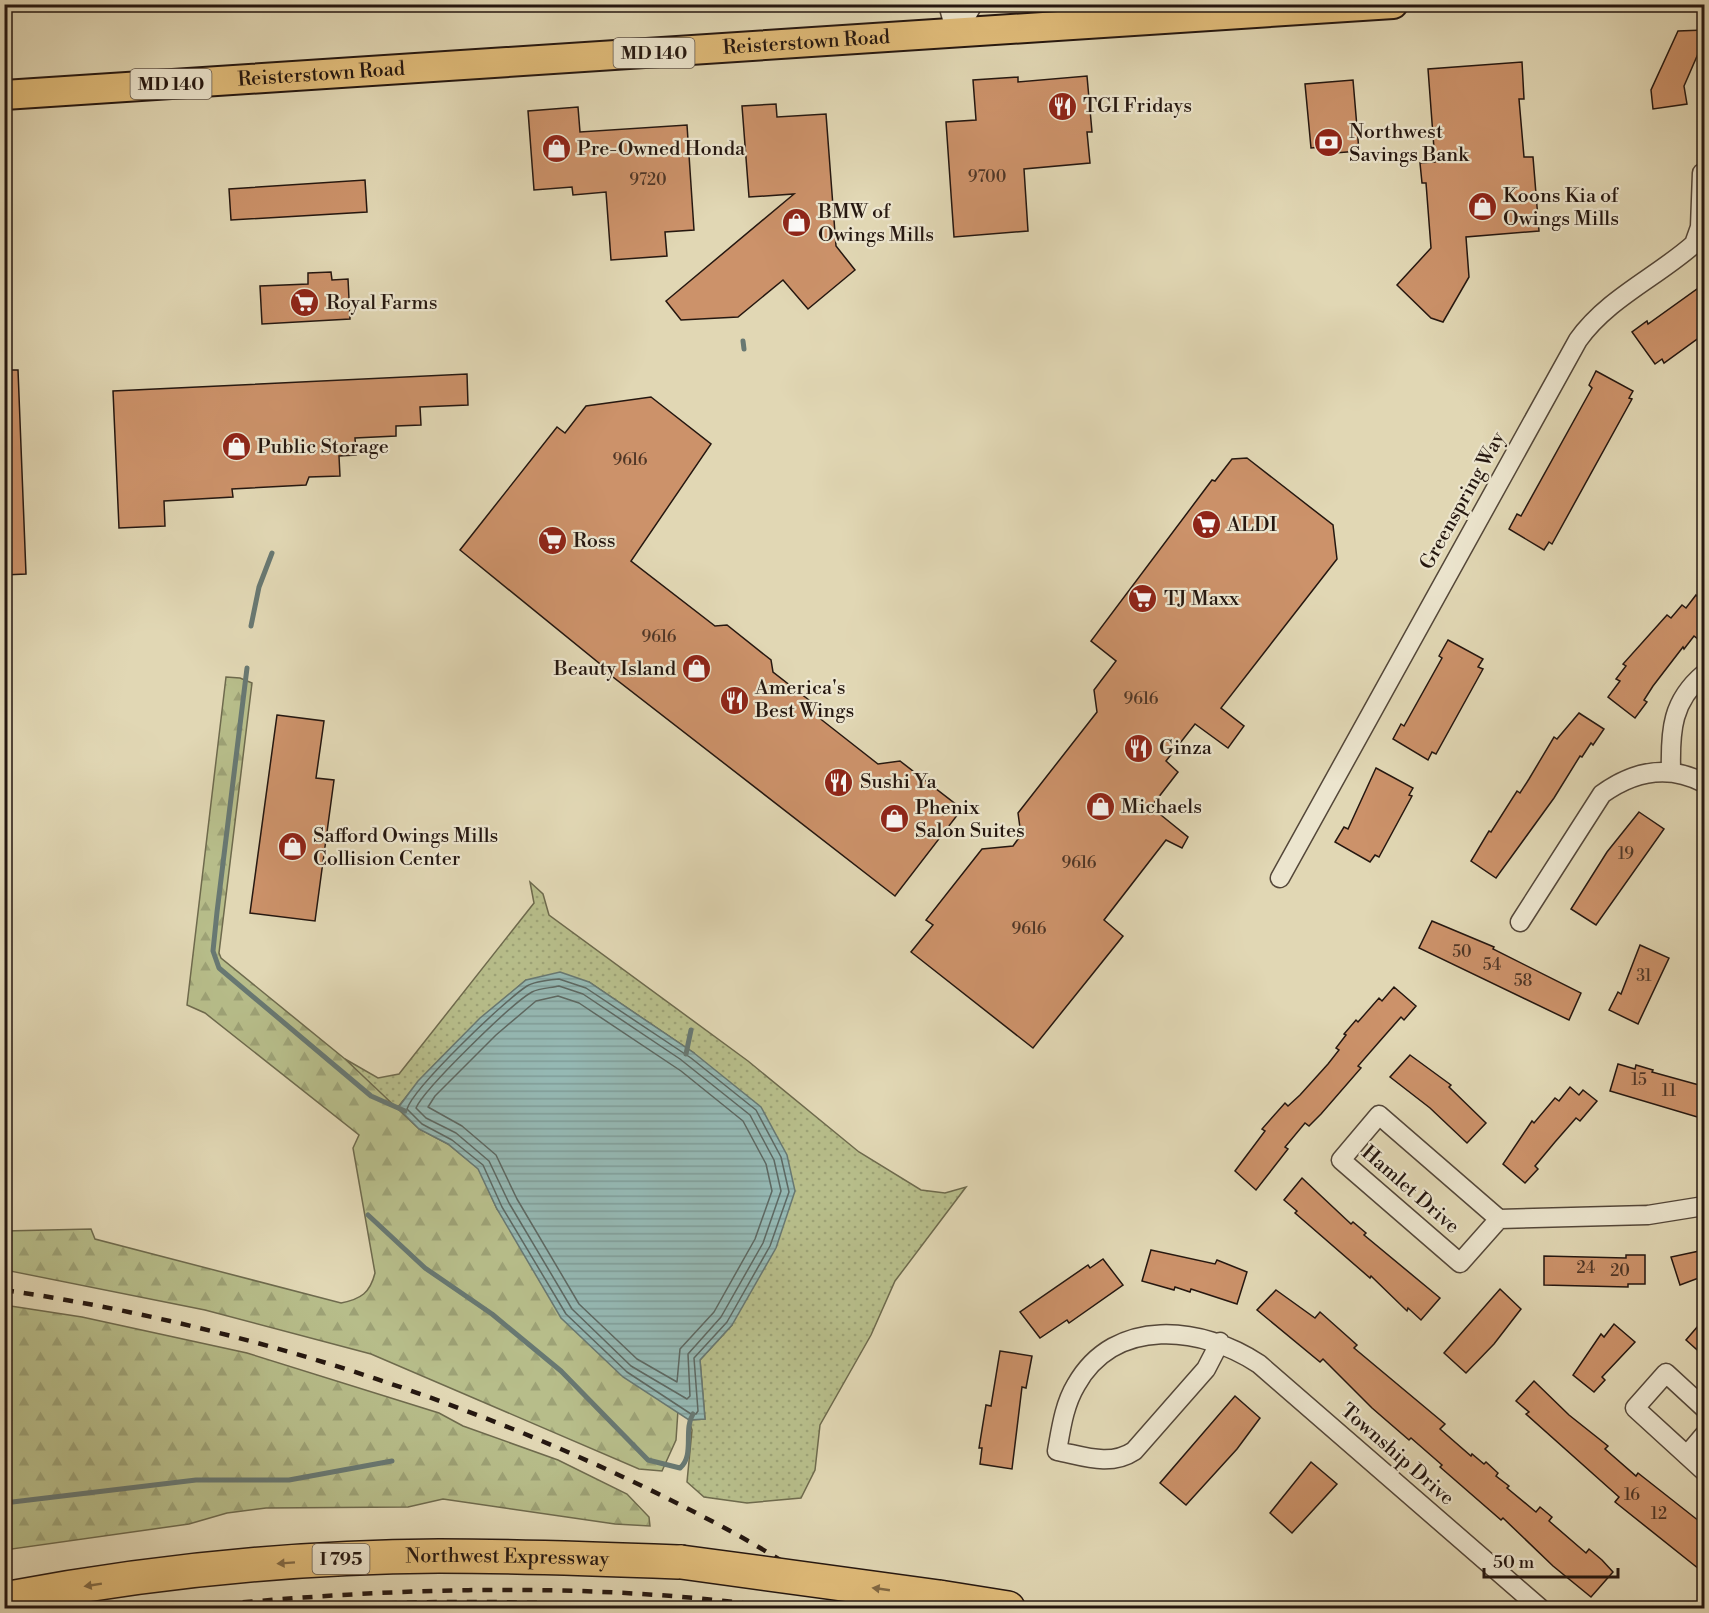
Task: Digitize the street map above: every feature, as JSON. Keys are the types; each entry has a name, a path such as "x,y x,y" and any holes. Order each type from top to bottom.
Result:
{"highway":[{"name":"Northwest Expressway","path":"4,1599 137,1578 254,1565 439,1556 681,1562 1008,1608"}],"main road":[{"name":"Reisterstown Road","path":"4,95 1394,4"}],"street":[{"path":"948,4 956,34"},
{"path":"956,34 973,4"},
{"name":"Greenspring Way","path":"1280,878 1578,340 1589,324 1605,310 1694,244 1700,227 1703,173"},
{"path":"1671,770 1671,744 1679,705 1689,687 1704,674"},
{"path":"1520,922 1602,794 1618,783 1640,773 1671,770 1704,783"},
{"name":"Hamlet Drive","path":"1379,1115 1499,1219 1460,1263 1341,1160 1379,1115"},
{"path":"1499,1219 1648,1215 1704,1206"},
{"name":"Township Drive","path":"1220,1342 1206,1369 1134,1451 1122,1459 1108,1460 1057,1451 1066,1409 1075,1386 1087,1368 1103,1354 1125,1342 1149,1335 1173,1333 1220,1342 1259,1364 1540,1608"},
{"path":"1704,1408 1666,1374 1635,1408 1704,1471"},
{"path":"1687,1455 1704,1435"}],"green space":[{"path":"226,677 240,678 252,683 219,953 221,958 345,1059 419,1129 448,1144 479,1169 497,1209 661,1400 678,1410 676,1440 662,1471 639,1469 371,1354 205,1310 5,1270 5,1231 91,1229 95,1239 341,1303 364,1294 373,1280 375,1273 353,1148 359,1135 205,1013 187,1005"},
{"path":"530,882 543,894 549,915 748,1061 859,1152 921,1190 945,1193 966,1187 895,1281 871,1335 820,1425 815,1470 801,1498 747,1503 704,1497 687,1482 692,1430 689,1420 705,1419 700,1360 732,1325 694,1053 589,982 526,980 459,1040 412,1089 398,1107 406,1119 345,1059 378,1078 399,1074 534,903"},
{"path":"4,1305 82,1317 247,1353 439,1413 463,1426 558,1460 627,1494 649,1517 650,1526 615,1524 443,1499 408,1507 266,1508 227,1513 189,1524 5,1550"}],"water":[{"path":"560,972 589,982 694,1053 761,1107 787,1155 795,1191 776,1248 732,1325 700,1360 705,1419 689,1420 623,1377 561,1318 497,1209 478,1169 448,1144 419,1129 398,1108 418,1081 480,1018 526,980"}],"building":[{"path":"1704,30 1704,40 1684,86 1687,104 1653,109 1651,90 1678,31"},
{"name":"Koons Kia of Owings Mills","path":"1522,62 1524,99 1519,99 1524,157 1533,157 1539,231 1466,237 1469,277 1443,322 1431,318 1397,285 1431,248 1426,183 1422,183 1420,163 1435,162 1428,69"},
{"path":"1087,76 1092,132 1087,132 1090,163 1024,169 1028,231 954,237 946,122 976,120 973,80 1018,77 1018,82"},
{"path":"1353,80 1359,151 1335,153 1334,146 1311,148 1305,84"},
{"name":"BMW of Owings Mills","path":"776,104 777,117 826,114 836,246 855,270 808,309 783,280 738,317 681,320 666,301 794,194 749,197 742,106"},
{"path":"578,107 580,132 687,125 694,230 665,232 667,256 611,260 606,192 573,195 572,187 534,190 528,111"},
{"path":"365,180 367,212 231,220 229,189"},
{"name":"Royal Farms","path":"331,272 332,280 348,279 350,319 262,324 260,286 308,284 308,273"},
{"path":"1704,284 1704,334 1664,363 1662,359 1655,364 1632,332 1647,321 1648,324"},
{"path":"4,370 18,370 26,574 4,575"},
{"path":"1596,371 1633,391 1629,398 1632,399 1552,544 1549,542 1544,550 1509,529 1517,514 1521,516 1592,388 1589,385"},
{"name":"Public Storage","path":"467,374 468,405 420,407 421,425 396,426 396,436 355,438 356,455 339,456 340,476 309,477 306,485 232,489 233,497 164,501 165,526 119,528 113,391"},
{"path":"651,397 711,444 631,561 715,626 727,625 771,660 773,672 818,707 818,717 878,764 900,761 962,809 895,896 604,670 605,668 460,550 557,427 565,433 586,406"},
{"path":"1247,458 1333,525 1337,559 1221,708 1244,726 1228,748 1195,724 1166,761 1178,772 1151,807 1188,837 1182,848 1166,840 1104,920 1123,936 1033,1048 911,952 933,925 926,920 982,849 1013,846 1021,835 1018,813 1097,712 1094,690 1116,661 1091,641 1212,480 1215,481 1232,459"},
{"path":"1696,595 1704,603 1704,644 1694,636 1684,649 1683,647 1653,686 1644,700 1647,702 1635,718 1608,697 1620,681 1616,679 1626,666 1623,664 1667,615 1671,618 1682,605 1686,608"},
{"path":"1448,640 1483,659 1478,667 1483,669 1436,754 1432,752 1428,760 1393,739 1401,724 1404,726 1442,658 1439,656"},
{"path":"1579,713 1604,729 1593,745 1591,743 1582,757 1580,756 1554,798 1496,878 1471,861 1517,791 1520,793 1554,737 1557,739"},
{"name":"Safford Owings Mills Collision Center","path":"277,715 324,721 316,778 334,780 315,921 250,913"},
{"path":"1376,768 1413,788 1409,795 1412,796 1379,857 1375,855 1370,862 1335,842 1344,827 1348,829"},
{"path":"1639,812 1664,829 1596,925 1571,909 1607,852"},
{"path":"1432,921 1494,947 1493,949 1581,993 1569,1020 1419,948"},
{"path":"1640,945 1669,958 1638,1024 1609,1010 1618,992 1621,994"},
{"path":"1394,987 1416,1006 1404,1020 1401,1017 1379,1042 1358,1066 1361,1068 1321,1114 1309,1126 1305,1123 1285,1147 1288,1149 1256,1190 1235,1171 1265,1131 1262,1129 1285,1103 1288,1106 1300,1095 1328,1064 1339,1050 1336,1048 1346,1035 1344,1034 1356,1020 1358,1022 1379,998 1382,1001"},
{"path":"1410,1055 1451,1085 1449,1087 1486,1123 1467,1143 1430,1108 1390,1077"},
{"path":"1618,1064 1635,1069 1636,1065 1653,1070 1652,1072 1699,1085 1698,1087 1704,1089 1704,1119 1610,1091"},
{"path":"1570,1087 1579,1095 1583,1090 1597,1101 1580,1121 1576,1118 1535,1166 1538,1169 1525,1183 1503,1164 1532,1121 1534,1123 1555,1098 1559,1101"},
{"path":"1302,1178 1351,1224 1353,1222 1366,1233 1364,1235 1440,1298 1421,1320 1408,1308 1407,1311 1371,1276 1370,1278 1295,1213 1297,1211 1284,1200"},
{"path":"1151,1250 1215,1264 1217,1260 1247,1272 1237,1304 1191,1289 1190,1292 1175,1287 1174,1290 1142,1281"},
{"path":"1704,1250 1704,1276 1680,1285 1671,1257"},
{"path":"1626,1255 1645,1255 1645,1284 1628,1284 1628,1287 1544,1285 1544,1256 1626,1258"},
{"path":"1103,1259 1123,1285 1069,1323 1067,1320 1040,1338 1020,1312 1088,1265 1090,1268"},
{"path":"1500,1289 1521,1309 1494,1344 1466,1373 1444,1353"},
{"path":"1276,1290 1315,1318 1320,1312 1357,1345 1354,1348 1445,1424 1440,1429 1471,1456 1472,1454 1484,1464 1486,1462 1498,1473 1496,1476 1509,1486 1507,1488 1536,1512 1540,1507 1552,1517 1549,1521 1586,1553 1589,1549 1602,1560 1613,1572 1591,1597 1553,1566 1503,1518 1501,1520 1440,1467 1442,1465 1411,1438 1409,1440 1372,1408 1323,1359 1320,1362 1257,1310"},
{"path":"1704,1319 1704,1356 1686,1340"},
{"path":"1614,1324 1635,1342 1602,1377 1605,1380 1594,1392 1573,1375 1601,1334 1604,1337"},
{"path":"1000,1351 1032,1356 1026,1388 1022,1387 1012,1469 980,1464 982,1448 979,1448 986,1405 991,1406"},
{"path":"1534,1381 1569,1415 1608,1446 1605,1449 1636,1476 1638,1473 1704,1525 1704,1573 1615,1502 1619,1497 1526,1414 1529,1412 1516,1401"},
{"path":"1235,1396 1260,1418 1237,1449 1186,1505 1160,1483"},
{"path":"1311,1462 1337,1484 1292,1533 1270,1513"}],"waterway":[{"path":"743,341 744,349"},
{"path":"251,626 259,587 272,553"},
{"path":"247,668 213,951 219,968 371,1096 405,1111"},
{"path":"686,1054 691,1030"},
{"path":"368,1215 425,1268 492,1314 561,1371 648,1460 680,1468 687,1456 689,1427 693,1414"},
{"path":"4,1503 196,1480 289,1480 392,1461"}],"railway":[{"path":"4,1290 99,1306 194,1327 290,1352 478,1415 570,1453 658,1494 743,1538 857,1608"},
{"path":"183,1608 332,1596 482,1590 632,1593 781,1608"},
{"path":"307,1608 396,1603 486,1602 665,1608"}],"place":[{"name":"TGI Fridays","path":"1062,106"},
{"name":"Northwest Savings Bank","path":"1328,143"},
{"name":"Pre-Owned Honda","path":"556,149"},
{"name":"Koons Kia of Owings Mills","path":"1482,207"},
{"name":"BMW of Owings Mills","path":"797,223"},
{"name":"Royal Farms","path":"305,303"},
{"name":"Public Storage","path":"236,447"},
{"name":"ALDI","path":"1206,525"},
{"name":"Ross","path":"552,541"},
{"name":"TJ Maxx","path":"1143,599"},
{"name":"Beauty Island","path":"697,669"},
{"name":"America's Best Wings","path":"734,700"},
{"name":"Ginza","path":"1138,748"},
{"name":"Sushi Ya","path":"839,782"},
{"name":"Michaels","path":"1100,807"},
{"name":"Phenix Salon Suites","path":"894,819"},
{"name":"Safford Owings Mills Collision Center","path":"292,847"}]}
